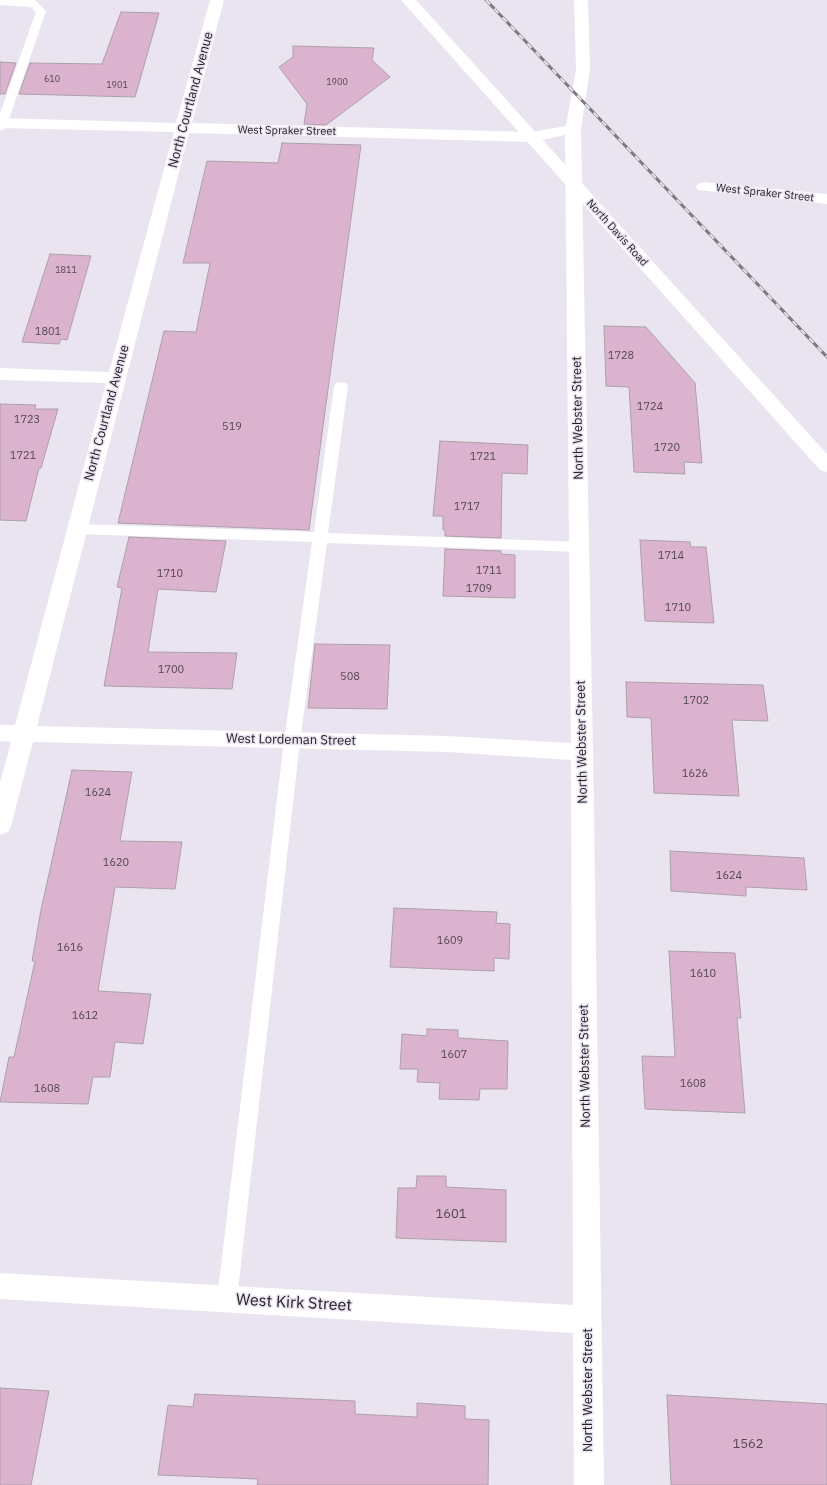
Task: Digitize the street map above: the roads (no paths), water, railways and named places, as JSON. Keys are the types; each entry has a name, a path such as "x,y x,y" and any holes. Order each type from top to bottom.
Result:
{"street":[{"name":"North Courtland Avenue","path":"0,826 116,378 217,0"},
{"name":"North Davis Road","path":"408,0 827,466"},
{"name":"North Webster Street","path":"581,0 583,69 573,129 580,547 588,1485"},
{"name":"West Spraker Street","path":"1,125 532,137 573,129"},
{"name":"West Spraker Street","path":"704,187 827,199"},
{"path":"0,374 116,378"},
{"name":"West Lordeman Street","path":"0,734 447,744 582,752"},
{"name":"West Kirk Street","path":"0,1286 587,1320"}],"lane":[{"path":"0,2 31,2 41,11 40,18 1,125"},
{"path":"227,1299 292,740 341,386"},
{"path":"77,528 580,547"}],"railway":[{"path":"486,0 827,357"}]}
